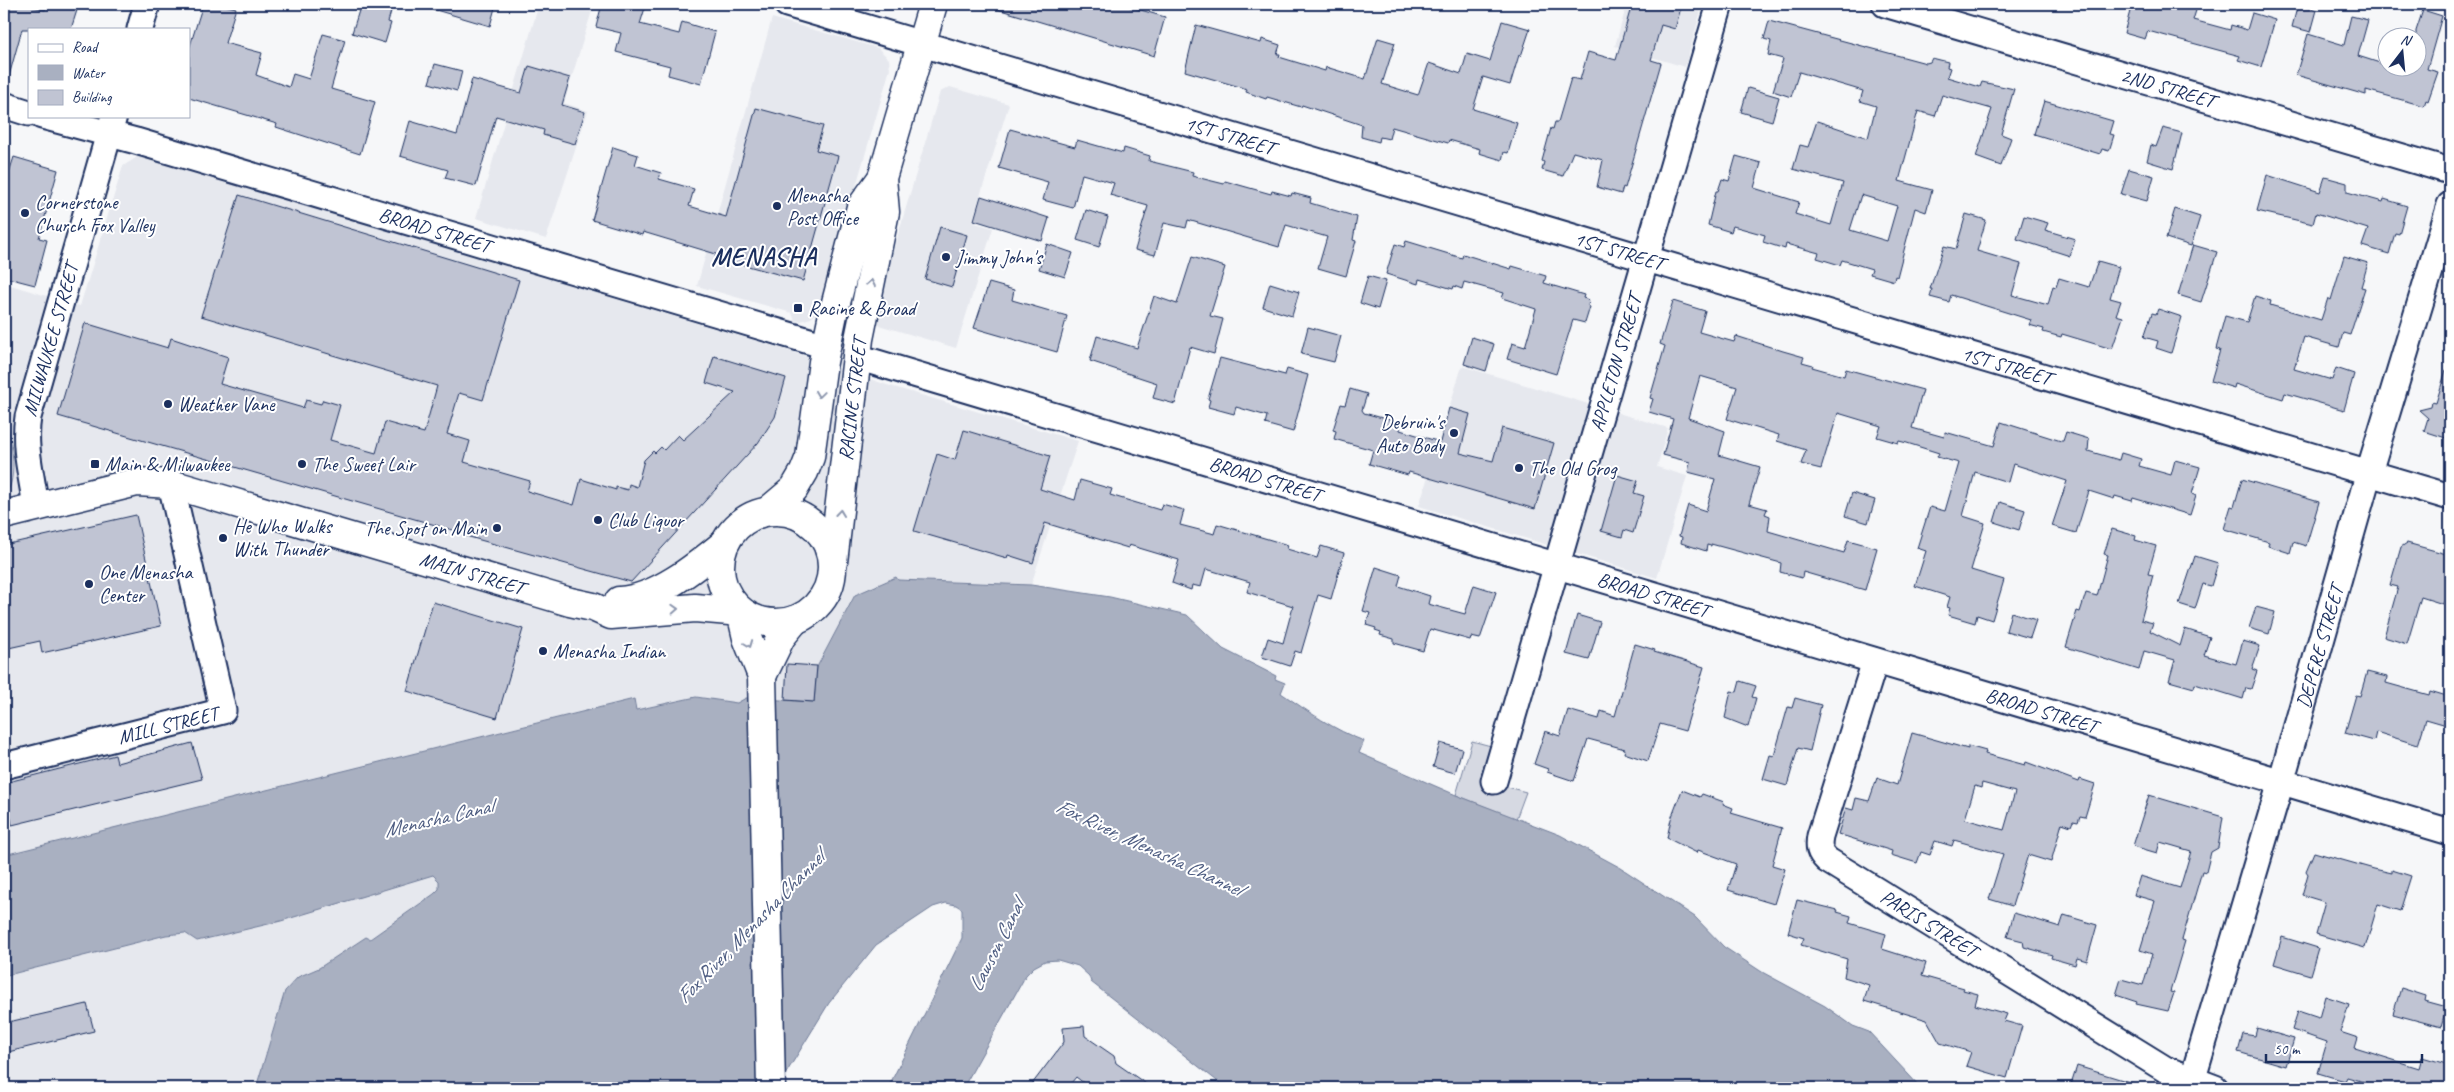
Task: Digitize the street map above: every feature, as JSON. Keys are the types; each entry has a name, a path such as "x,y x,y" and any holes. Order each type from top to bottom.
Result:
{"main road":[{"name":"RACINE STREET","path":"768,511 794,489 804,472 814,436 826,346 861,207 882,178 933,4"},
{"name":"RACINE STREET","path":"833,562 857,357 885,212 882,178"},
{"name":"MAIN STREET","path":"4,515 137,482 171,484 570,602 593,607 610,615 696,608 741,612"},
{"path":"768,511 786,511 803,517 818,528 828,544 833,562 832,580 824,598 812,611 795,620 774,624 753,619 741,612 728,598 721,580 720,562 725,543 735,528 750,517 768,511"},
{"name":"MAIN STREET","path":"593,607 646,595 707,558 725,543"},
{"path":"741,612 747,638 762,676 771,1088"},
{"path":"762,676 781,637 795,620"}],"street":[{"path":"140,28 147,4"},
{"name":"1ST STREET","path":"787,4 1646,257 2450,497"},
{"name":"APPLETON STREET","path":"1494,782 1720,4"},
{"name":"2ND STREET","path":"1886,4 2450,171"},
{"path":"4,105 28,113"},
{"name":"BROAD STREET","path":"58,118 112,125 826,346"},
{"name":"MILWAUKEE STREET","path":"36,507 26,440 28,417 112,125"},
{"name":"DEPERE STREET","path":"2199,1086 2281,782 2369,472 2450,205"},
{"name":"BROAD STREET","path":"857,357 2450,832"},
{"name":"MILL STREET","path":"4,766 223,711 171,484"},
{"name":"PARIS STREET","path":"1875,661 1820,836 1818,846 1821,854 1827,860 2165,1070 2199,1086"}],"shaded area":[{"path":"539,4 594,4 564,103 588,111 546,239 476,218"},
{"path":"1627,4 1703,4 1685,67 1615,46"},
{"path":"772,18 878,48 889,59 890,69 820,310 811,318 801,321 795,321 792,313 697,286"},
{"path":"950,87 1009,104 972,222 993,228 956,348 872,323 940,92"},
{"path":"139,156 790,351 887,385 1078,441 1031,585 898,580 895,578 855,595 817,666 814,702 738,703 696,697 635,710 633,699 4,855 4,283 80,306 123,166"},
{"path":"1462,366 1668,428 1657,467 1687,476 1657,578 1419,506"},
{"path":"4,412 6,412 13,467 9,488 4,497"},
{"path":"1472,741 1491,746 1481,780 1526,792 1516,819 1456,795"},
{"path":"433,875 439,881 439,889 434,894 370,939 366,937 319,968 298,977 285,990 256,1088 4,1088 4,976 166,935 186,933 198,941 281,921"}],"water":[{"path":"896,577 898,580 1031,585 1110,597 1187,615 1223,649 1276,676 1275,679 1285,683 1281,693 1332,726 1364,741 1359,753 1456,795 1560,835 1621,868 1695,917 1724,947 1762,972 1825,1006 1853,1026 1869,1032 1921,1088 1226,1088 1091,982 1089,976 1078,966 1058,960 1045,961 1034,967 1026,975 963,1088 888,1088 962,938 962,909 956,905 946,903 933,907 876,945 829,1003 777,1088 256,1088 285,991 298,977 319,968 366,937 370,939 434,894 439,889 439,881 433,875 281,921 197,941 185,933 166,935 4,976 4,855 634,699 636,710 696,697 737,703 746,698 814,702 817,667 855,595"}],"building":[{"path":"4,4 23,4 45,10 47,4 79,4 71,28 22,29 9,76 4,75"},
{"path":"203,4 220,4 236,8 225,43 262,53 256,75 289,87 293,74 309,79 323,34 345,40 331,89 375,102 360,154 276,127 277,124 190,98 190,46"},
{"path":"361,4 393,4 388,22 391,23 385,43 352,33"},
{"path":"430,4 496,4 490,26 429,8"},
{"path":"602,4 628,4 645,8 640,24 679,34 682,22 715,32 701,84 668,75 670,66 616,52 621,33 596,27"},
{"path":"995,4 1120,4 1165,17 1154,56 994,8"},
{"path":"1632,4 1682,4 1675,29 1661,25 1651,60 1661,63 1625,188 1623,187 1621,194 1597,187 1603,160 1573,152 1563,176 1542,170 1544,162 1542,161 1551,128 1553,129 1555,122 1558,122 1571,78 1580,80 1588,52 1616,60"},
{"path":"2132,4 2198,4 2193,20 2230,30 2231,25 2247,30 2252,13 2275,20 2261,67 2238,60 2240,56 2148,31 2145,39 2124,33"},
{"path":"2298,4 2317,10 2311,32 2292,27"},
{"path":"2423,10 2442,16 2427,69 2438,72 2428,101 2426,100 2424,106 2366,90 2366,95 2296,75 2308,34 2344,45 2351,16 2368,20 2358,56 2376,62 2376,78 2426,78 2426,28 2417,28"},
{"path":"1502,21 1530,29 1521,56 1519,55 1510,85 1483,77 1473,109 1517,123 1508,153 1504,152 1502,160 1479,153 1480,149 1449,140 1448,143 1392,127 1389,139 1380,137 1379,142 1361,137 1362,125 1302,105 1301,107 1267,97 1266,99 1246,92 1247,89 1185,71 1196,25 1261,43 1262,39 1280,45 1277,54 1280,54 1279,57 1325,71 1326,67 1365,79 1378,38 1395,43 1382,84 1418,95 1429,63 1461,74 1467,54 1490,61"},
{"path":"1769,21 1926,63 1930,62 1932,58 1948,62 1947,67 1950,68 1947,77 1980,87 1982,82 2014,89 2001,134 2011,138 2001,166 1976,157 1992,109 1942,95 1935,116 1918,111 1899,181 1932,190 1926,212 1915,208 1897,277 1895,276 1894,281 1870,274 1872,269 1842,260 1840,265 1817,258 1819,253 1786,244 1785,249 1763,242 1765,235 1733,226 1731,232 1708,225 1716,191 1718,191 1722,179 1729,181 1736,156 1761,163 1754,188 1799,202 1795,214 1831,225 1843,183 1793,169 1800,145 1808,147 1817,121 1868,138 1876,106 1860,101 1863,91 1799,72 1791,97 1773,91 1783,59 1768,55 1771,41 1764,39","holes":["1861,195 1897,206 1887,241 1850,230"]},
{"path":"435,64 462,71 457,91 429,83"},
{"path":"529,66 570,78 562,105 585,112 575,144 543,135 544,130 496,116 476,186 445,178 448,170 400,156 410,121 457,135 472,79 521,93"},
{"path":"1748,88 1779,97 1772,121 1741,112"},
{"path":"2044,101 2113,121 2109,134 2114,135 2109,151 2102,149 2100,154 2034,134"},
{"name":"Menasha Post Office","path":"756,108 823,126 816,150 838,156 803,281 715,257 716,254 643,232 642,235 592,220 613,147 638,155 635,165 661,173 659,179 694,189 689,206 726,217"},
{"path":"2163,128 2182,133 2173,169 2147,161 2151,145 2156,147"},
{"path":"1010,129 1075,147 1077,140 1123,153 1124,148 1150,156 1149,161 1193,172 1192,176 1224,184 1225,181 1271,194 1272,191 1291,196 1292,193 1311,198 1310,203 1357,217 1353,240 1356,241 1346,276 1318,268 1327,237 1286,225 1279,247 1188,220 1186,228 1164,223 1155,255 1135,250 1148,206 1110,195 1114,183 1082,174 1073,208 1043,200 1048,182 999,168"},
{"name":"Cornerstone Church Fox Valley","path":"14,157 58,170 39,238 47,240 35,285 4,277 4,188"},
{"path":"2129,169 2154,176 2147,201 2121,194"},
{"path":"2267,175 2320,192 2325,177 2347,183 2347,192 2383,202 2384,199 2407,206 2399,234 2395,233 2389,254 2362,246 2368,229 2316,213 2313,224 2257,211"},
{"path":"239,195 519,280 483,400 459,393 447,434 470,441 464,462 530,481 527,491 574,505 581,479 616,490 616,487 628,490 629,484 637,487 644,460 653,451 655,453 661,447 664,450 678,435 683,440 735,392 706,383 714,356 786,378 775,417 758,443 631,582 462,535 463,533 58,416 85,323 168,348 171,338 228,357 220,384 303,408 306,400 321,404 323,400 340,405 330,440 376,453 385,422 424,433 437,386 201,316"},
{"path":"981,196 1049,218 1042,241 974,220"},
{"path":"2175,209 2200,217 2191,246 2166,238"},
{"path":"1086,210 1108,217 1099,247 1077,240"},
{"path":"1966,214 1986,220 1977,251 2021,264 2012,295 2048,305 2053,286 2056,287 2059,278 2089,287 2098,261 2119,267 2110,298 2121,301 2116,315 2123,317 2112,349 2062,334 2061,337 2043,332 2044,329 2029,325 2031,320 1951,295 1949,302 1930,297 1932,289 1930,289 1944,246 1956,249"},
{"path":"2024,216 2048,223 2045,230 2075,239 2070,256 2017,239"},
{"name":"Jimmy John's","path":"940,227 967,235 952,287 925,279"},
{"path":"1406,241 1462,258 1463,254 1511,269 1512,266 1546,276 1544,283 1584,295 1583,298 1589,300 1588,306 1590,307 1585,323 1573,320 1556,374 1507,359 1512,343 1525,347 1536,309 1502,298 1504,293 1464,282 1462,289 1454,286 1453,289 1419,279 1418,284 1386,274 1395,244 1404,247"},
{"path":"1047,244 1073,253 1065,277 1039,269"},
{"path":"2193,245 2217,252 2201,302 2178,295"},
{"path":"2344,256 2368,263 2361,287 2365,288 2350,335 2343,333 2339,347 2304,337 2294,369 2332,380 2336,368 2354,374 2344,410 2285,393 2283,399 2235,384 2234,388 2211,381 2220,350 2216,349 2225,316 2247,322 2255,296 2271,301 2270,305 2321,320 2328,298 2331,300"},
{"path":"1192,257 1225,267 1210,316 1223,319 1214,354 1190,347 1175,404 1153,398 1157,383 1090,361 1097,336 1137,348 1154,296 1177,304"},
{"path":"1368,276 1386,281 1378,309 1360,303"},
{"path":"989,283 1014,290 1012,300 1067,316 1057,352 974,328"},
{"path":"1270,283 1299,292 1292,316 1263,307"},
{"path":"1673,301 1705,311 1699,332 1734,342 1736,336 1804,357 1802,362 1813,365 1812,367 1844,376 1846,369 1923,390 1912,428 1944,437 1945,432 1994,446 2001,422 2061,441 2063,441 2066,432 2089,439 2088,451 2119,460 2121,453 2141,459 2139,466 2171,475 2175,460 2200,467 2192,494 2196,496 2190,515 2133,498 2132,501 2115,496 2114,499 2089,491 2076,533 2052,526 2067,481 2013,464 2008,482 1975,472 1963,516 1985,523 1971,570 2004,580 1992,620 1977,615 1975,623 1948,615 1950,608 1947,607 1950,597 1915,586 1926,551 1917,548 1930,507 1945,511 1959,463 1937,457 1939,453 1907,443 1899,441 1898,443 1877,437 1881,426 1838,413 1821,469 1801,464 1806,450 1777,441 1779,435 1727,419 1737,387 1700,376 1688,418 1725,431 1719,455 1760,467 1749,504 1767,509 1765,514 1770,516 1768,531 1844,553 1848,540 1877,548 1865,590 1803,572 1802,578 1780,572 1781,563 1711,544 1711,546 1707,545 1706,551 1681,543 1682,537 1679,536 1688,505 1706,511 1715,479 1688,472 1690,462 1663,455 1673,419 1649,412 1653,399 1650,398 1665,346 1660,344"},
{"path":"2158,309 2182,317 2171,353 2156,348 2158,341 2144,337 2152,313 2156,314"},
{"path":"1308,327 1341,336 1334,362 1301,354"},
{"path":"1472,337 1494,344 1486,371 1464,364"},
{"path":"1220,358 1285,375 1287,369 1308,375 1293,432 1265,424 1267,416 1236,407 1234,414 1208,407 1210,400 1208,399"},
{"path":"2446,370 2450,370 2450,424 2446,438 2424,431 2428,418 2419,410 2431,407 2432,402 2436,403"},
{"path":"1350,389 1367,394 1362,410 1364,413 1401,423 1400,430 1440,442 1449,408 1470,414 1460,453 1493,461 1502,428 1554,443 1535,509 1409,472 1408,475 1369,464 1373,450 1334,439 1336,431 1333,430 1341,404 1345,405"},
{"path":"964,430 1050,456 1040,489 1075,500 1080,480 1112,489 1110,495 1160,510 1162,504 1184,510 1180,525 1214,534 1217,524 1288,545 1287,549 1317,558 1321,546 1344,553 1331,599 1318,595 1301,653 1295,651 1290,666 1262,657 1268,638 1283,643 1293,606 1247,592 1250,582 1206,569 1201,587 1192,585 1191,590 1172,583 1179,560 1129,545 1128,548 1045,523 1033,563 1008,555 1007,558 914,531 937,454 955,460"},
{"path":"1617,475 1638,481 1634,493 1644,496 1633,533 1624,530 1622,537 1601,531"},
{"path":"2242,479 2319,502 2306,546 2293,542 2290,553 2268,546 2269,542 2224,529 2231,506 2234,507"},
{"path":"1852,493 1875,500 1868,523 1845,516"},
{"path":"2000,502 2025,510 2019,530 1994,522"},
{"name":"One Menasha Center","path":"136,515 161,626 42,653 40,641 4,649 4,545"},
{"path":"2112,529 2136,536 2135,540 2156,546 2148,574 2153,575 2141,620 2153,623 2150,631 2180,646 2185,629 2210,637 2204,655 2236,664 2243,641 2260,646 2252,669 2257,671 2251,689 2246,688 2243,699 2195,684 2194,688 2169,681 2175,660 2144,651 2139,670 2066,647 2077,611 2080,612 2086,593 2097,596 2108,555 2104,554"},
{"path":"2407,543 2450,555 2450,595 2446,594 2443,604 2421,597 2407,644 2384,637 2398,587 2390,585 2401,547"},
{"path":"2195,556 2218,563 2211,586 2203,584 2195,609 2179,604"},
{"path":"1376,567 1401,575 1398,586 1430,596 1428,604 1465,614 1474,585 1496,592 1480,639 1471,637 1470,640 1430,629 1423,651 1394,643 1394,639 1380,635 1381,632 1375,630 1376,628 1366,625 1370,613 1363,611"},
{"path":"433,602 523,629 497,718 407,691"},
{"path":"2256,607 2275,612 2269,634 2249,628"},
{"path":"2011,612 2036,620 2030,638 2006,631"},
{"path":"1577,615 1600,622 1589,660 1566,654"},
{"path":"1635,644 1655,650 1654,652 1704,667 1685,731 1660,724 1648,761 1624,753 1625,749 1588,739 1574,781 1547,772 1548,769 1534,764 1545,731 1560,736 1568,710 1599,719 1601,711 1615,716"},
{"path":"787,664 817,666 814,702 785,700"},
{"path":"2367,672 2387,677 2386,683 2429,695 2430,691 2450,697 2450,726 2426,719 2418,745 2376,732 2374,741 2345,733 2356,695 2360,696"},
{"path":"1740,681 1756,686 1752,697 1756,698 1748,727 1725,718 1731,691 1737,692"},
{"path":"1795,698 1821,705 1810,751 1798,748 1787,786 1763,779 1770,755 1774,756 1788,707 1792,708"},
{"path":"1912,733 1968,749 1968,746 1986,751 1985,754 2025,765 2026,762 2079,782 2080,779 2095,784 2085,817 2080,816 2078,822 2073,821 2071,826 2062,823 2051,862 2028,855 2012,906 1989,899 2003,854 1954,840 1952,846 1935,841 1930,855 1921,852 1917,863 1891,855 1892,851 1838,834 1846,808 1853,810 1856,798 1869,801 1877,778 1897,785","holes":["1982,783 2015,792 2004,830 1965,819 1975,786 1981,788"]},
{"path":"192,743 202,779 12,825 4,783 115,755 117,763"},
{"path":"1440,743 1462,749 1455,773 1433,767"},
{"path":"1682,790 1700,797 1702,794 1724,802 1723,804 1733,808 1731,813 1782,828 1772,865 1785,869 1774,904 1728,890 1736,864 1698,850 1697,853 1667,838 1671,819"},
{"path":"2149,795 2223,817 2218,848 2211,852 2206,872 2202,871 2182,940 2185,941 2170,992 2174,993 2168,1011 2136,1004 2137,1002 2116,995 2121,979 2143,985 2152,954 2140,950 2155,901 2134,895 2140,876 2180,888 2191,851 2160,842 2157,853 2133,846"},
{"path":"2314,852 2374,869 2392,873 2392,870 2411,876 2400,911 2378,904 2365,948 2316,934 2325,902 2302,895 2308,874 2306,871"},
{"path":"1797,900 1838,910 1837,912 1851,916 1849,923 1886,934 1882,949 1926,963 1922,976 1978,994 1975,1005 2007,1014 2004,1021 2022,1026 2007,1078 1966,1066 1971,1052 1940,1043 1927,1020 1864,1001 1869,985 1844,977 1847,959 1801,945 1804,938 1788,933"},
{"path":"2014,913 2060,927 2064,915 2097,925 2087,961 2077,958 2075,965 2051,958 2052,955 2024,947 2023,941 2007,937"},
{"path":"2282,937 2318,948 2310,975 2274,964"},
{"path":"2401,988 2426,996 2425,1001 2447,1007 2441,1027 2393,1014"},
{"path":"2325,996 2349,1004 2340,1032 2358,1038 2355,1048 2419,1068 2422,1057 2450,1065 2450,1088 2386,1088 2347,1077 2345,1081 2318,1073 2327,1042 2292,1030 2298,1011 2319,1018"},
{"path":"87,1004 94,1031 4,1053 4,1023"},
{"path":"1084,1026 1085,1036 1114,1056 1116,1063 1152,1088 1090,1088 1076,1077 1067,1088 1029,1088 1064,1042 1063,1028"},
{"path":"2257,1028 2294,1039 2286,1066 2238,1052 2243,1034 2255,1036"},
{"path":"2077,1066 2136,1084 2136,1088 2070,1088"}],"place":[{"name":"Menasha Post Office","path":"777,206"},
{"name":"Cornerstone Church Fox Valley","path":"25,213"},
{"name":"Jimmy John's","path":"946,257"},
{"name":"Racine & Broad","path":"798,308"},
{"name":"Weather Vane","path":"168,404"},
{"name":"Debruin's Auto Body","path":"1454,433"},
{"name":"Main & Milwaukee","path":"95,464"},
{"name":"The Sweet Lair","path":"302,464"},
{"name":"The Old Grog","path":"1519,468"},
{"name":"Club Liquor","path":"598,520"},
{"name":"The Spot on Main","path":"497,528"},
{"name":"He Who Walks With Thunder","path":"223,538"},
{"name":"One Menasha Center","path":"89,584"},
{"name":"Menasha Indian","path":"543,651"}],"district":[{"name":"MENASHA","path":"764,257"}],"water label":[{"name":"Menasha Canal","path":"438,818"},
{"name":"Fox River, Menasha Channel","path":"1149,847"},
{"name":"Fox River, Menasha Channel","path":"750,927"},
{"name":"Lawson Canal","path":"996,946"}]}
